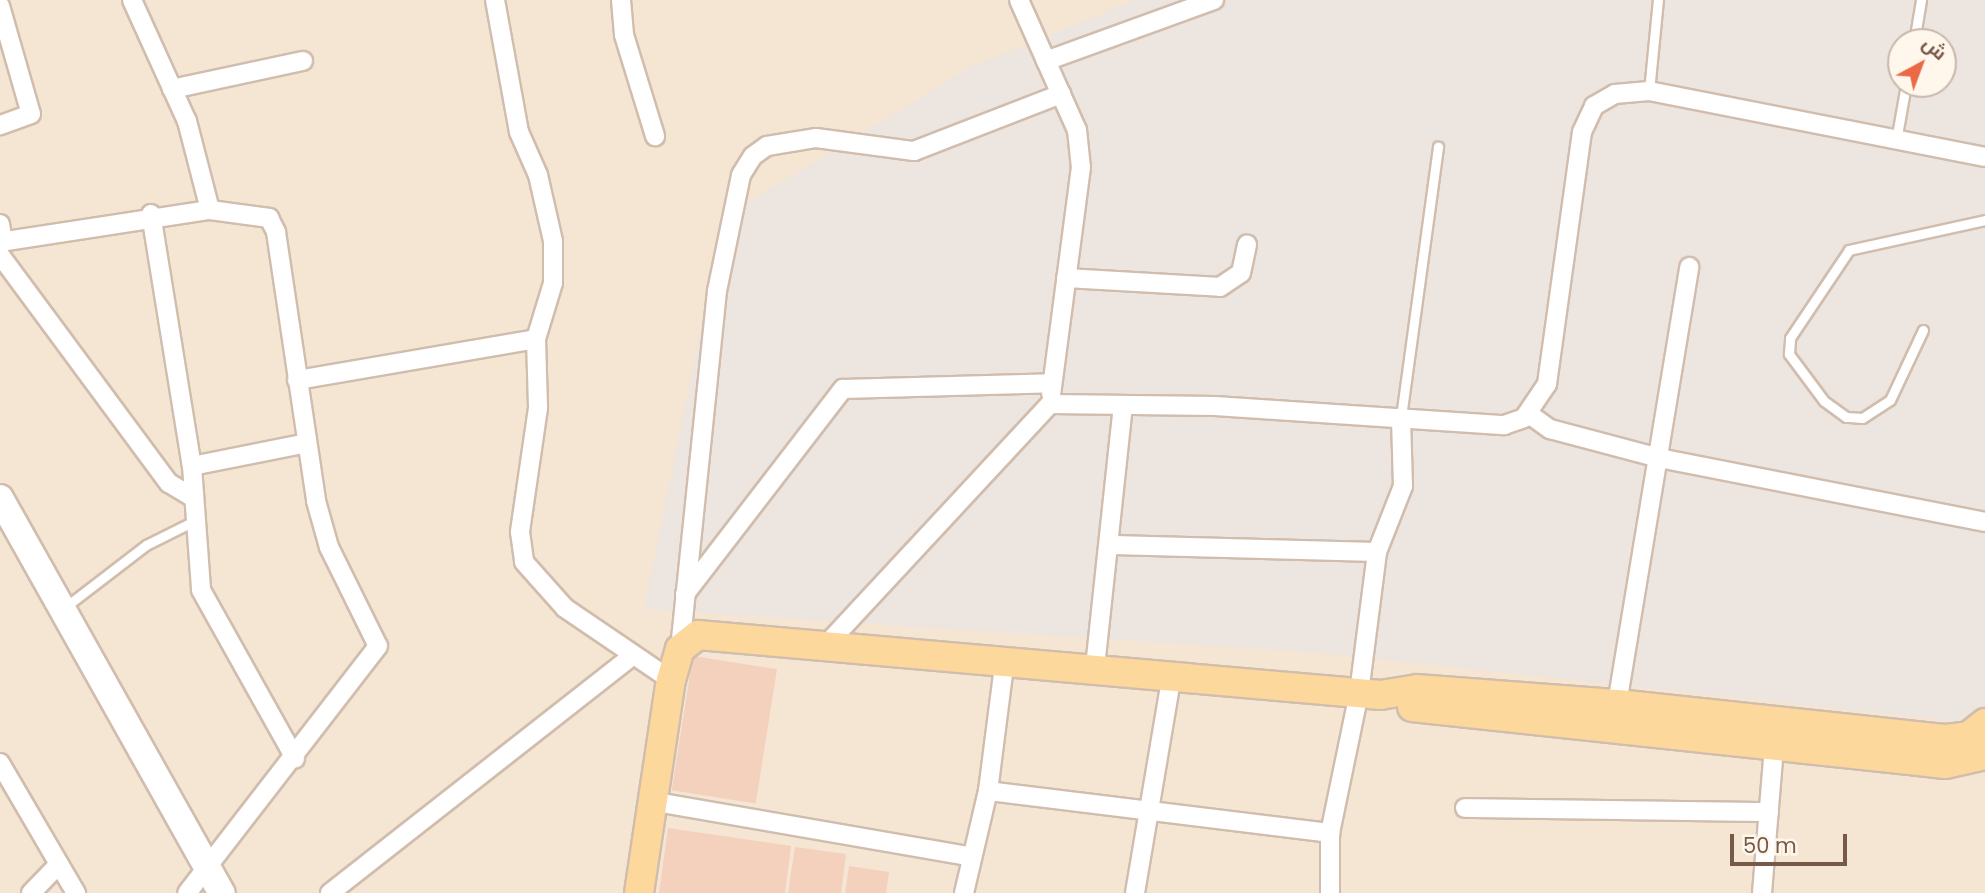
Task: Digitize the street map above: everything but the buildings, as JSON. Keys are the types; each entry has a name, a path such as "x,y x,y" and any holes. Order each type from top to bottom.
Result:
{"main road":[{"path":"0,498 222,893"},
{"path":"639,893 650,801 671,680 689,642 828,643 1369,694 1418,690 1617,704 1946,739 1969,736 1985,723"},
{"path":"1369,694 1416,708 1774,748 1955,764 1985,755"}],"street":[{"path":"132,0 172,89 210,210"},
{"path":"495,0 519,132 538,175 553,241 553,283 536,340 538,408 520,532 524,562 565,608 631,657 671,680"},
{"path":"621,0 624,35 655,136"},
{"path":"828,643 1050,404 1081,167 1077,130 1019,0"},
{"path":"1046,61 1214,0"},
{"path":"0,6 31,114 0,125"},
{"path":"172,89 303,61"},
{"path":"1050,404 1401,417 1504,425 1530,414 1547,384 1582,132 1594,106 1615,94 1649,91 1985,157"},
{"path":"689,642 685,594 718,291 741,175 754,156 767,146 816,138 914,151 1061,94"},
{"path":"187,893 295,758 377,646 329,547 307,443 269,218 210,210 151,214 1,241 169,483 194,498"},
{"path":"151,214 192,467 201,590 295,758"},
{"path":"1066,278 1220,287 1241,273 1247,245"},
{"path":"1617,704 1689,267"},
{"path":"297,380 536,340"},
{"path":"685,594 843,388 1052,383"},
{"path":"1095,667 1112,545 1123,405"},
{"path":"1530,414 1550,429 1659,458 1985,522"},
{"path":"1330,893 1330,834 1369,694 1377,552 1403,486 1401,417"},
{"path":"192,467 307,443"},
{"path":"1112,545 1377,552"},
{"path":"330,893 631,657"},
{"path":"964,893 968,856 988,790 1005,659"},
{"path":"1135,893 1172,674"},
{"path":"1762,893 1774,748"},
{"path":"0,763 76,893"},
{"path":"988,790 1330,834"},
{"path":"650,801 968,856"},
{"path":"1465,808 1769,812"},
{"path":"32,893 58,865"}],"lane":[{"path":"1649,91 1658,0"},
{"path":"1916,28 1921,0"},
{"path":"1896,141 1904,98"},
{"path":"1401,417 1438,147"},
{"path":"1923,330 1890,400 1862,418 1846,417 1824,401 1789,354 1790,338 1849,250 1985,220"},
{"path":"63,610 146,545 196,520"}],"shaded area":[{"path":"0,0 1985,0 1985,893 0,893"},
{"path":"1135,0 1985,0 1985,724 1322,653 644,609 723,218 969,68"}]}
